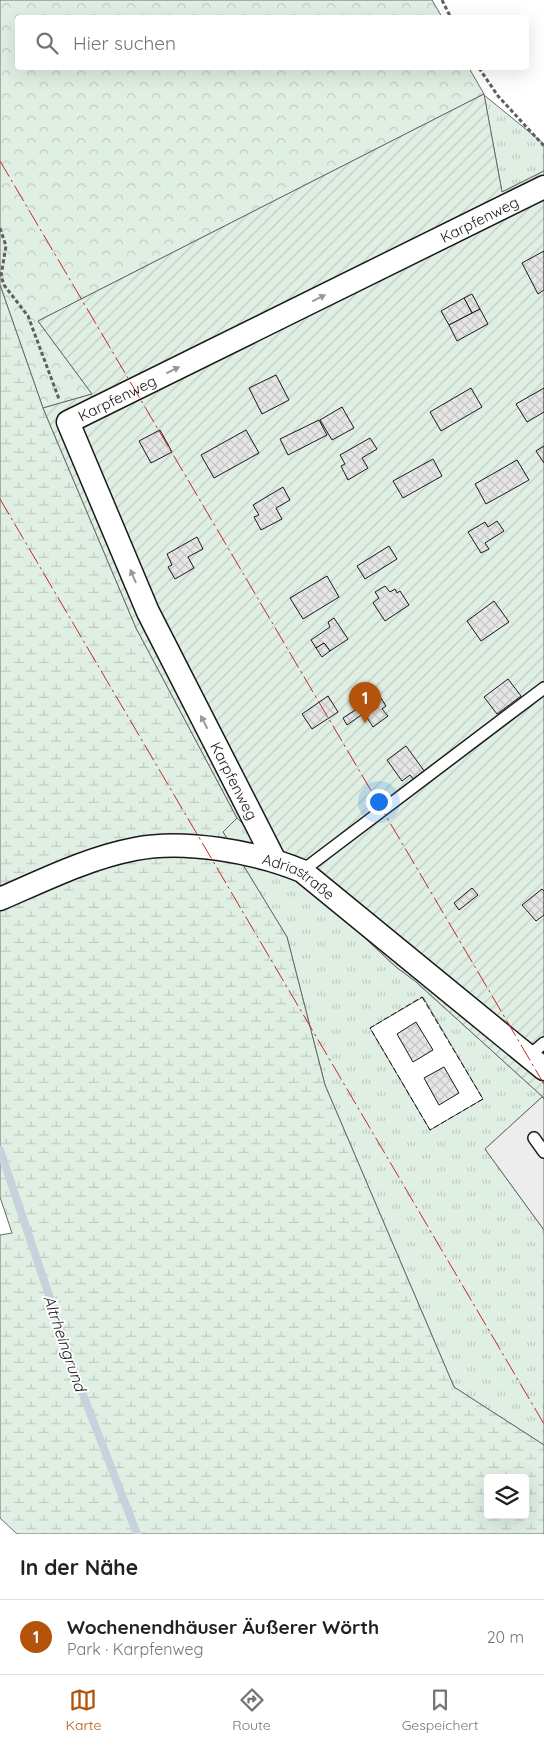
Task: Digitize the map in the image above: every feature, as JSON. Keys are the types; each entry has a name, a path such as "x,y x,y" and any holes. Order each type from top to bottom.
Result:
{"street":[{"name":"Karpfenweg","path":"274,859 148,612 68,422 544,187"},
{"name":"Adriastraße","path":"0,898 81,864 136,848 198,846 274,859 302,871 539,1056"}],"lane":[{"path":"302,871 544,688"},
{"path":"534,1138 544,1152"}],"path":[{"path":"442,0 450,15"},
{"path":"480,70 498,96 544,146"},
{"path":"0,228 6,246 1,276 4,284 28,316 68,422"}],"green space":[{"path":"0,0 432,0 441,15 15,15 15,70 470,70 484,94 38,321 92,394 43,408 0,285"},
{"path":"484,94 502,192 544,171 544,1098 415,981 396,967 237,818 136,628 43,408 92,394 38,321"},
{"path":"484,95 544,144 544,171 502,192"},
{"path":"0,285 43,408 136,628 237,818 223,832 287,937 325,1085 454,1387 544,1445 544,1534 17,1534 0,1518 0,1235 12,1233 0,1197"},
{"path":"237,818 396,967 415,981 544,1098 542,1097 485,1149 544,1230 544,1445 454,1387 325,1085 287,937 223,832","holes":["423,997 483,1099 430,1130 370,1028"]}],"shaded area":[{"path":"542,1097 544,1099 544,1230 485,1149"}],"building":[{"path":"544,251 544,290 538,294 522,263"},
{"path":"472,294 480,309 472,313 464,298"},
{"path":"464,298 472,313 449,325 441,311"},
{"path":"480,309 488,324 457,341 449,325"},
{"path":"276,375 289,400 262,414 249,388"},
{"path":"471,388 482,407 441,431 430,412"},
{"path":"544,388 544,412 527,422 516,404"},
{"path":"342,407 354,428 332,440 320,420"},
{"path":"319,420 327,435 288,455 280,439"},
{"path":"160,430 172,452 151,463 139,441"},
{"path":"246,430 259,453 214,478 201,455"},
{"path":"370,438 377,449 362,458 368,468 348,480 341,466 345,464 340,455"},
{"path":"544,446 544,463 536,451"},
{"path":"433,459 442,476 403,498 393,481"},
{"path":"517,460 529,480 486,504 475,484"},
{"path":"283,487 290,500 276,508 282,519 261,530 254,517 259,515 253,505"},
{"path":"497,521 504,531 485,543 489,549 481,553 468,532 485,522 488,527"},
{"path":"197,537 203,549 188,557 194,568 175,579 168,567 172,565 167,554"},
{"path":"389,546 397,559 365,579 357,566"},
{"path":"327,576 339,597 303,619 290,598"},
{"path":"385,586 390,592 395,589 397,593 400,591 409,605 385,621 373,603 379,598 375,592"},
{"path":"494,601 509,622 481,641 467,621"},
{"path":"334,618 348,639 330,651 324,643 316,648 311,640 330,627 328,622"},
{"path":"324,643 330,651 322,657 316,648"},
{"path":"508,679 521,696 497,714 484,697"},
{"path":"379,695 386,706 382,709 388,716 373,727 364,713 347,725 343,718"},
{"path":"328,696 338,712 312,729 302,714"},
{"path":"406,746 425,772 414,780 410,775 402,781 387,760"},
{"path":"472,888 478,895 459,910 454,903"},
{"path":"542,889 544,891 544,915 536,921 522,905"},
{"path":"416,1022 433,1050 413,1062 397,1034"},
{"path":"444,1067 459,1093 439,1105 424,1078"}],"waterway":[{"name":"Altrheingrund","path":"0,1150 80,1387 137,1534"}],"fence":[{"path":"422,997 483,1099 430,1130 370,1028 422,997"}],"power":[{"path":"0,161 544,1084"},
{"path":"0,499 544,1424"}],"place":[{"name":"Wochenendhäuser Äußerer Wörth","path":"365,723"}]}
